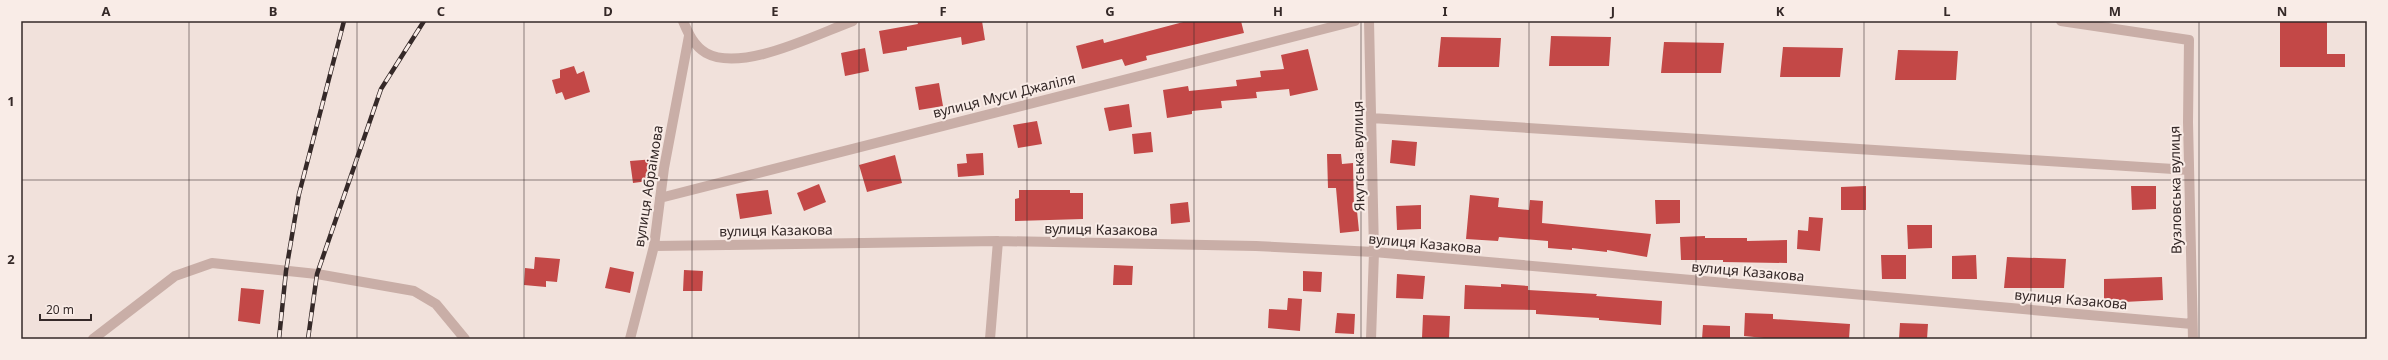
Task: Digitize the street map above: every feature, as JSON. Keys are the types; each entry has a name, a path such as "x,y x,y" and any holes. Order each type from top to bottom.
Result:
{"street":[{"path":"683,21 689,36 706,53 730,60 761,56 853,21"},
{"name":"вулиця Муси Джаліля","path":"660,198 1355,21"},
{"name":"Якутська вулиця","path":"1369,21 1374,252 1371,339"},
{"name":"Вузловська вулиця","path":"2060,21 2190,40 2189,170 2193,339"},
{"name":"вулиця Абраімова","path":"630,339 654,246 660,198 689,36"},
{"path":"1371,118 2189,170"},
{"path":"990,339 998,241"},
{"name":"вулиця Казакова","path":"654,246 998,241 1256,246 1374,252 2192,324"},
{"path":"93,339 175,276 212,262 317,274 414,291 436,304 465,339"}],"building":[{"path":"917,21 982,21 985,40 962,45 961,37 907,47 907,50 883,54 879,31 918,24"},
{"path":"1187,21 1241,21 1244,33 1146,56 1147,60 1125,66 1122,59 1082,69 1076,46 1103,39 1104,43"},
{"path":"2280,21 2327,21 2327,54 2345,54 2345,67 2280,67"},
{"path":"1551,36 1611,37 1609,66 1549,66"},
{"path":"1441,37 1501,38 1499,67 1438,67"},
{"path":"1664,42 1724,43 1721,73 1661,73"},
{"path":"1783,47 1843,48 1840,77 1780,77"},
{"path":"865,48 869,71 845,76 841,53"},
{"path":"1308,49 1318,90 1290,96 1289,89 1256,92 1257,98 1221,101 1222,108 1192,111 1192,114 1167,118 1163,90 1188,86 1189,91 1237,86 1236,80 1261,77 1260,71 1284,69 1281,55"},
{"path":"1898,50 1958,51 1956,80 1895,80"},
{"path":"574,66 577,74 584,71 590,92 565,100 562,92 556,94 552,80 560,78 560,70"},
{"path":"939,83 943,106 919,110 915,87"},
{"path":"1129,104 1132,127 1109,131 1104,108"},
{"path":"1037,121 1042,144 1018,148 1013,125"},
{"path":"1151,132 1153,152 1134,154 1132,134"},
{"path":"1392,140 1417,142 1415,166 1390,163"},
{"path":"983,153 984,175 958,177 957,164 967,163 966,154"},
{"path":"1327,154 1341,154 1342,164 1353,163 1354,211 1357,211 1359,231 1340,233 1336,188 1328,188"},
{"path":"895,155 902,183 867,192 859,165"},
{"path":"655,159 656,180 633,183 630,161"},
{"path":"819,184 826,202 804,211 797,193"},
{"path":"1866,186 1866,210 1841,210 1841,187"},
{"path":"2131,186 2156,186 2156,209 2132,210"},
{"path":"768,190 772,214 740,219 736,194"},
{"path":"1019,190 1070,190 1070,193 1083,193 1083,219 1015,221 1015,199 1019,198"},
{"path":"1470,195 1499,198 1498,207 1529,210 1530,200 1543,201 1542,223 1651,234 1647,257 1607,250 1607,252 1572,248 1572,250 1548,248 1548,241 1499,237 1498,241 1466,239"},
{"path":"1655,200 1680,200 1680,223 1656,224"},
{"path":"1188,202 1190,222 1171,224 1170,204"},
{"path":"1421,205 1421,229 1397,230 1396,206"},
{"path":"1809,217 1823,218 1820,251 1797,249 1798,230 1808,231"},
{"path":"1907,225 1932,225 1932,248 1908,249"},
{"path":"1705,236 1705,238 1747,238 1747,241 1787,240 1787,263 1681,260 1680,237"},
{"path":"1881,255 1906,255 1906,279 1882,279"},
{"path":"1976,255 1977,279 1952,279 1952,256"},
{"path":"535,257 560,259 557,282 546,281 546,287 524,285 525,268 534,269"},
{"path":"2007,257 2066,259 2064,288 2004,288"},
{"path":"1114,265 1133,266 1132,285 1113,285"},
{"path":"610,267 634,272 630,293 605,288"},
{"path":"684,270 703,271 702,291 683,291"},
{"path":"1303,271 1322,272 1321,292 1303,291"},
{"path":"1397,274 1425,276 1423,299 1396,298"},
{"path":"2162,277 2163,300 2104,303 2104,279"},
{"path":"1501,284 1528,286 1528,290 1597,294 1596,296 1662,301 1661,325 1599,320 1599,318 1536,314 1536,310 1464,309 1465,285 1501,287"},
{"path":"241,288 264,290 260,324 238,321"},
{"path":"1288,298 1302,299 1300,331 1268,328 1269,309 1287,310"},
{"path":"1337,313 1355,314 1354,334 1335,333"},
{"path":"1745,313 1773,314 1773,319 1850,324 1849,339 1774,339 1744,336"},
{"path":"1423,315 1450,316 1449,339 1422,338"},
{"path":"1900,323 1928,324 1927,339 1899,339"},
{"path":"1703,325 1730,326 1730,339 1702,339"}],"railway":[{"path":"279,339 286,271 299,194 344,21"},
{"path":"308,339 317,274 381,89 424,21"}]}
